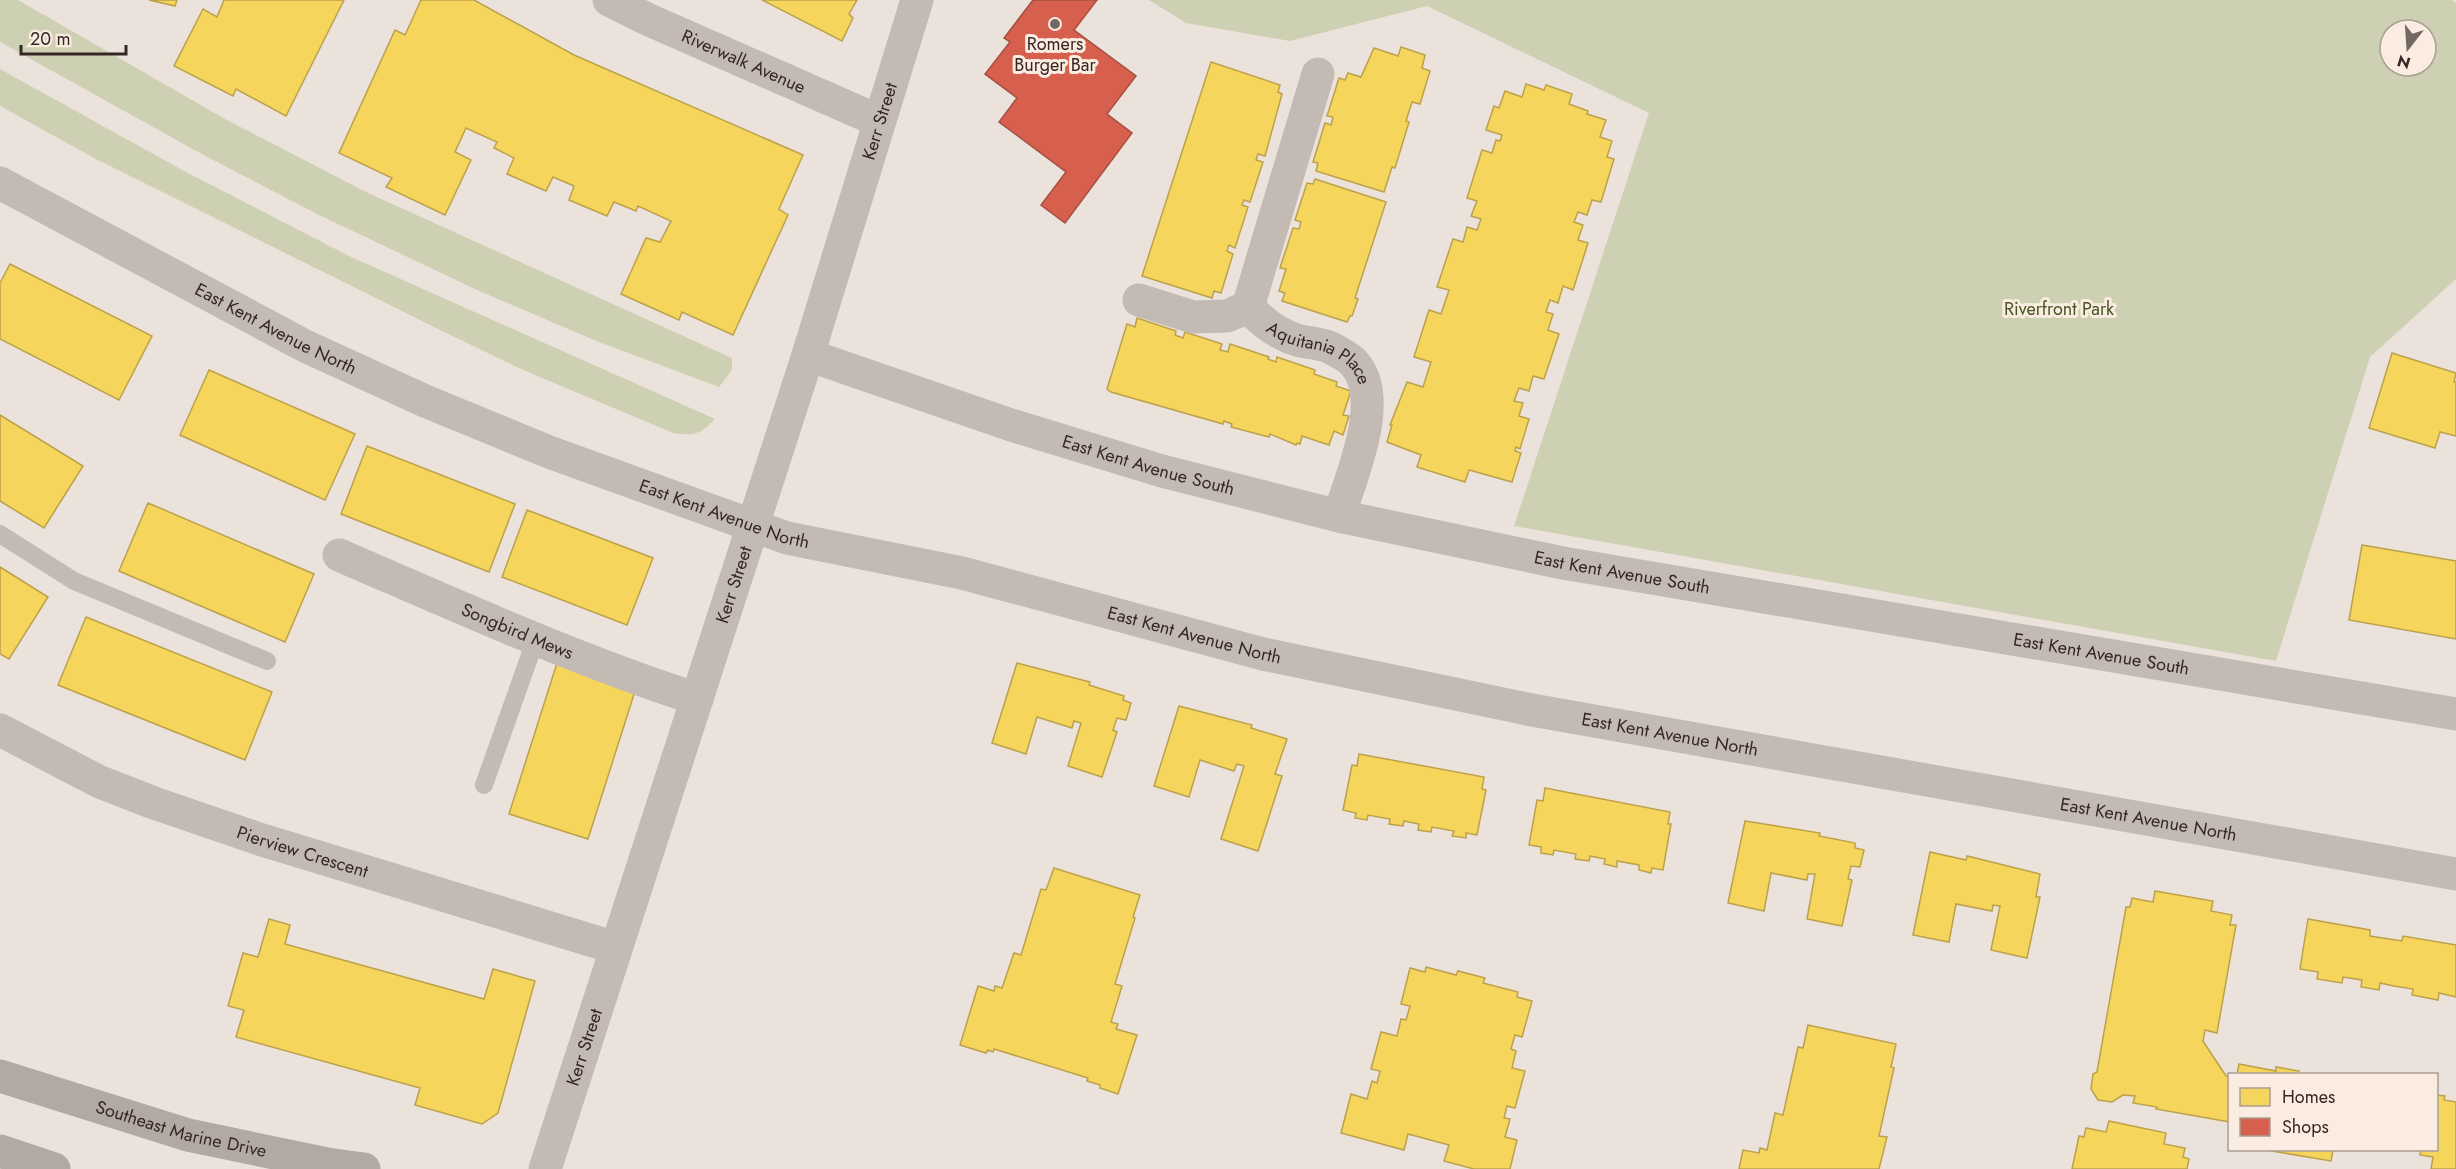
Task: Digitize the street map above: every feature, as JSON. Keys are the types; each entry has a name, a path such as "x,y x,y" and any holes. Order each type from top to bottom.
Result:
{"main road":[{"name":"Southeast Marine Drive","path":"0,1076 188,1135 327,1164 364,1169"},
{"path":"0,1151 54,1169"}],"street":[{"name":"Riverwalk Avenue","path":"609,0 879,121"},
{"name":"Kerr Street","path":"545,1169 808,355 917,0"},
{"name":"Aquitania Place","path":"1139,300 1193,316 1227,316 1248,306 1318,74"},
{"name":"East Kent Avenue North","path":"0,183 305,346 425,401 549,452 812,545 962,573 1198,638 1402,684 1543,712 2456,874"},
{"name":"Aquitania Place","path":"1248,306 1264,324 1295,340 1328,346 1353,362 1365,384 1368,408 1363,438 1339,516"},
{"name":"East Kent Avenue South","path":"808,355 1011,425 1152,468 1339,516 1563,563 2456,714"},
{"name":"Songbird Mews","path":"339,555 535,641 697,699"},
{"name":"Pierview Crescent","path":"0,730 100,782 154,803 256,838 616,948"}],"lane":[{"path":"0,534 74,581 267,661"},
{"path":"484,785 535,641"}],"green space":[{"path":"0,0 18,0 225,119 368,193 732,358 732,370 719,387 594,340 477,290 317,214 198,152 0,42"},
{"name":"Riverfront Park","path":"1149,0 2451,0 2456,3 2456,279 2370,357 2276,661 1514,526 1649,113 1427,6 1290,41 1186,23"},
{"path":"0,69 184,171 349,256 715,419 696,433 673,433 521,369 438,329 94,158 0,106"}],"building: Homes":[{"path":"149,0 177,0 175,6"},
{"path":"224,0 344,0 286,116 236,89 233,96 174,66 203,9 217,17"},
{"path":"421,0 474,0 574,55 803,155 779,209 788,215 733,335 682,312 679,320 621,294 646,238 660,242 671,221 638,206 636,211 614,202 607,216 569,200 574,186 553,177 546,191 507,174 514,158 494,148 497,142 466,128 455,152 471,160 445,215 386,187 392,178 339,153 395,30 405,35"},
{"path":"762,0 857,0 849,14 853,18 842,41"},
{"path":"1401,47 1425,55 1422,68 1430,71 1420,104 1412,102 1406,121 1409,122 1395,168 1392,167 1384,192 1316,171 1318,163 1313,162 1325,123 1331,125 1333,117 1327,116 1339,78 1345,80 1348,73 1361,77 1374,48 1398,56"},
{"path":"1211,62 1280,85 1278,92 1282,94 1265,156 1258,154 1256,160 1263,162 1250,202 1244,200 1242,205 1248,207 1235,248 1229,245 1227,251 1233,254 1221,293 1214,291 1212,298 1142,276"},
{"path":"1526,84 1544,90 1546,85 1572,94 1569,104 1588,111 1587,114 1606,120 1600,137 1612,141 1607,157 1614,159 1601,202 1592,200 1587,215 1578,212 1574,222 1583,225 1578,240 1588,243 1573,290 1563,286 1558,303 1550,300 1546,312 1553,314 1548,330 1559,334 1544,379 1533,376 1529,391 1519,388 1514,401 1523,403 1519,416 1529,419 1520,449 1516,447 1515,451 1521,453 1512,482 1469,470 1465,482 1417,467 1421,455 1387,442 1392,425 1390,425 1407,382 1423,387 1431,362 1414,357 1429,310 1441,314 1449,290 1437,287 1453,239 1463,242 1467,227 1477,230 1481,219 1471,216 1477,201 1467,198 1482,150 1492,153 1496,140 1500,141 1502,135 1486,130 1494,106 1499,108 1505,91 1522,97"},
{"path":"1315,179 1386,202 1355,298 1358,299 1352,316 1347,322 1282,301 1285,293 1279,291 1286,269 1280,268 1293,228 1299,229 1301,222 1295,220 1307,183 1313,184"},
{"path":"10,264 152,336 119,400 0,339 0,283"},
{"path":"1137,318 1176,331 1175,335 1183,338 1185,332 1222,344 1220,350 1228,352 1230,344 1269,357 1268,359 1276,362 1277,357 1315,370 1314,374 1337,382 1336,386 1351,391 1343,415 1349,416 1343,435 1334,431 1329,445 1302,436 1300,444 1296,445 1270,434 1269,437 1231,427 1232,424 1224,421 1223,424 1111,392 1107,389 1127,324 1135,327"},
{"path":"2392,353 2456,373 2454,382 2456,382 2456,436 2440,432 2435,448 2369,428"},
{"path":"209,370 355,434 325,500 180,435"},
{"path":"0,415 83,466 44,528 0,501"},
{"path":"367,446 515,504 489,572 341,514"},
{"path":"148,503 314,574 285,642 119,571"},
{"path":"527,510 653,558 627,625 502,577"},
{"path":"2362,545 2456,561 2456,639 2349,620"},
{"path":"0,567 48,597 9,659 0,654"},
{"path":"86,617 272,692 245,760 58,685"},
{"path":"557,663 636,688 588,839 509,814"},
{"path":"1017,663 1090,682 1089,685 1124,696 1123,700 1131,703 1126,720 1117,718 1113,730 1117,732 1102,777 1068,766 1081,723 1074,721 1072,728 1037,717 1026,754 992,743"},
{"path":"1179,706 1252,725 1251,728 1287,739 1275,774 1282,776 1258,851 1221,839 1244,766 1237,764 1234,771 1200,760 1189,797 1154,786"},
{"path":"1359,754 1484,777 1482,789 1486,790 1477,835 1466,833 1466,838 1452,836 1454,831 1432,827 1431,832 1418,830 1419,824 1404,821 1403,826 1389,824 1390,819 1368,815 1367,820 1355,818 1356,813 1343,810 1352,765 1357,766"},
{"path":"1545,788 1670,812 1668,824 1671,824 1663,870 1652,868 1651,873 1639,870 1639,865 1617,861 1617,867 1604,864 1605,859 1590,856 1589,861 1575,859 1576,854 1554,850 1553,855 1541,853 1541,847 1529,845 1537,800 1543,801"},
{"path":"1745,821 1820,833 1819,836 1855,843 1855,848 1864,850 1860,867 1851,866 1848,879 1852,880 1842,926 1807,919 1815,874 1808,874 1807,880 1771,873 1764,911 1728,903"},
{"path":"1930,852 1966,860 1967,856 2040,874 2036,897 2040,897 2027,958 1991,950 2000,906 1993,905 1992,911 1956,904 1949,942 1913,935"},
{"path":"1054,868 1140,895 1115,984 1122,986 1111,1022 1118,1024 1116,1029 1137,1035 1118,1094 1100,1088 1100,1085 1087,1081 1088,1078 994,1049 993,1052 988,1050 986,1053 960,1045 978,986 994,991 995,986 1002,988 1014,953 1021,955 1041,889 1046,890"},
{"path":"2155,891 2213,901 2211,911 2232,915 2230,925 2236,925 2217,1033 2205,1030 2203,1041 2228,1076 2228,1122 2133,1103 2135,1096 2123,1095 2112,1102 2098,1100 2091,1089 2093,1074 2097,1072 2126,907 2130,907 2132,898 2153,902"},
{"path":"269,919 290,925 285,944 484,999 493,969 535,981 498,1113 482,1124 415,1105 420,1088 236,1037 244,1010 228,1006 243,953 258,957"},
{"path":"2308,919 2370,930 2370,936 2402,941 2403,936 2456,945 2456,997 2439,993 2438,1000 2412,995 2413,989 2380,983 2379,990 2361,987 2362,980 2343,977 2342,983 2317,979 2318,972 2300,969"},
{"path":"1426,967 1456,975 1458,971 1485,978 1483,983 1518,992 1517,997 1532,1001 1522,1037 1515,1035 1511,1049 1516,1051 1512,1068 1525,1071 1515,1108 1507,1106 1504,1118 1510,1119 1505,1137 1517,1140 1510,1169 1474,1169 1444,1161 1449,1145 1408,1134 1404,1150 1341,1133 1351,1094 1367,1099 1372,1081 1377,1083 1380,1071 1371,1069 1381,1032 1397,1036 1401,1019 1406,1020 1410,1006 1401,1004 1410,968 1425,972"},
{"path":"1808,1025 1896,1044 1891,1067 1894,1068 1879,1136 1887,1137 1879,1169 1739,1169 1743,1150 1759,1153 1760,1148 1767,1150 1775,1113 1783,1115 1798,1047 1803,1048"},
{"path":"2239,1064 2276,1071 2276,1067 2299,1071 2298,1073 2237,1073"},
{"path":"2438,1095 2445,1096 2444,1100 2456,1102 2456,1169 2431,1169 2433,1157 2420,1155 2421,1151 2438,1151"},
{"path":"2109,1121 2166,1133 2164,1144 2185,1148 2183,1157 2189,1159 2187,1169 2072,1169 2079,1136 2084,1137 2086,1128 2106,1132"},
{"path":"2272,1151 2333,1151 2331,1161"}],"building: Shops":[{"path":"1033,0 1097,0 1074,30 1136,76 1107,114 1132,133 1065,223 1041,205 1066,172 999,122 1017,98 985,74 1010,42 1004,38"}],"place":[{"name":"Romers Burger Bar","path":"1055,24"}]}
